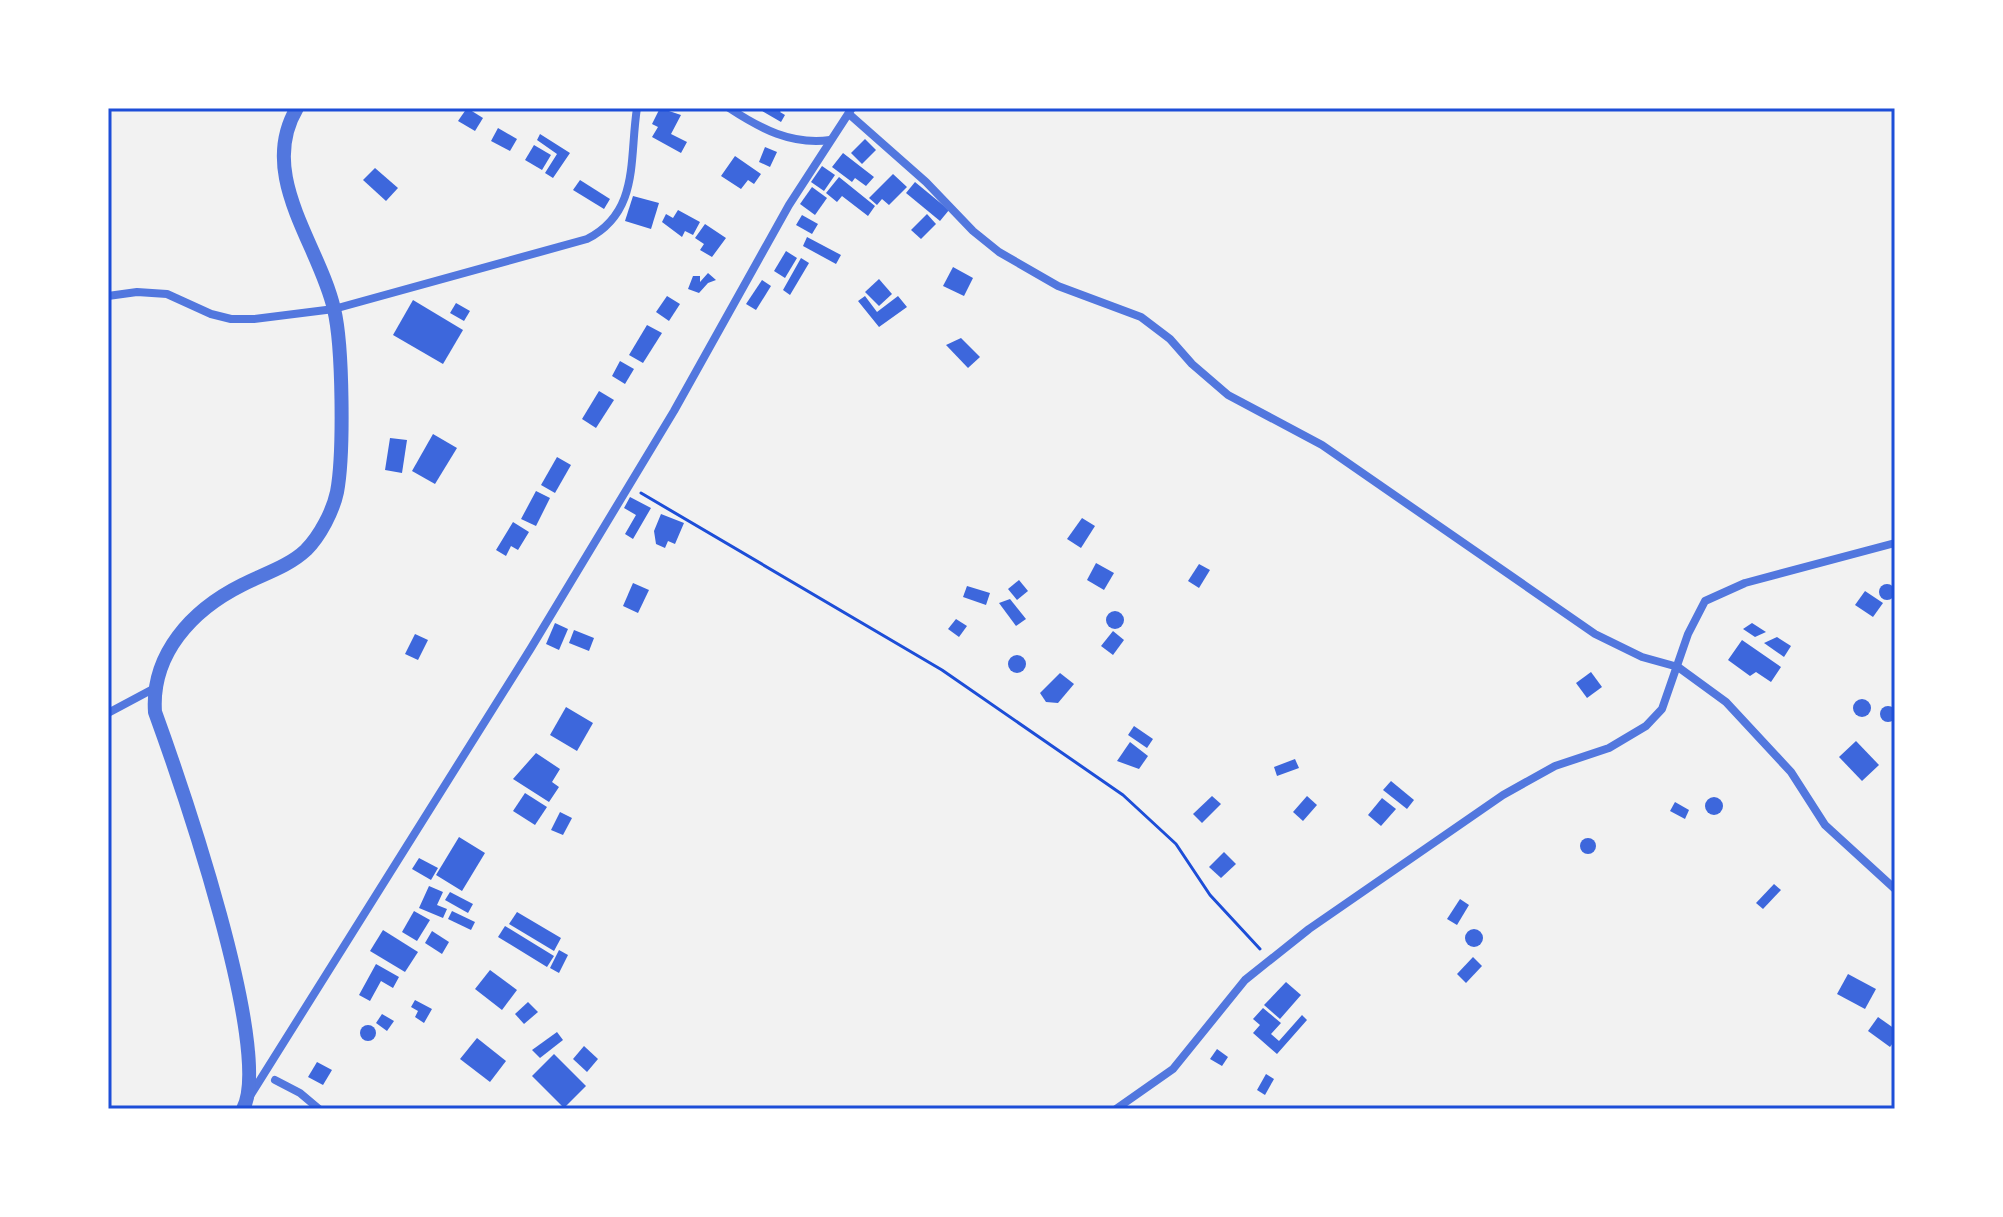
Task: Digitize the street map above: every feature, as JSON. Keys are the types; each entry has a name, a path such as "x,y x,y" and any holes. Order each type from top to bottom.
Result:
{"street":[{"path":"246,1102 251,1051 244,1013 207,872 155,712 153,689 171,643 206,608 240,585 276,570 306,550 328,517 337,491 340,438 334,309 286,180 282,158 286,134 297,108"},
{"path":"108,296 137,292 167,294 231,319 334,309 540,255 604,231 615,220 629,184 637,108"},
{"path":"729,108 780,136 801,142 830,140"},
{"path":"246,1102 531,648 674,411 789,205 851,111 973,231 1011,260 1058,286 1141,317 1170,339 1192,364 1228,395 1322,445 1595,634 1642,657 1678,667 1726,702 1791,772 1825,825 1895,889"},
{"path":"1116,1109 1173,1069 1245,980 1271,958 1503,795 1555,766 1609,748 1646,726 1662,709 1698,610 1719,593 1814,563 1895,543"},
{"path":"108,713 153,689"},
{"path":"275,1080 300,1093 319,1109"}],"path":[{"path":"628,484 942,670 1123,795 1176,844 1210,895 1240,930 1271,958"}],"building":[{"path":"467,108 483,118 475,131 458,121"},
{"path":"660,108 681,115 671,134 687,142 681,153 652,137 658,127 652,124"},
{"path":"757,108 783,108 780,112 785,115 781,122"},
{"path":"498,128 517,139 510,151 491,141"},
{"path":"540,134 570,153 553,178 545,173 557,154 537,140"},
{"path":"865,139 876,150 862,164 851,153"},
{"path":"534,145 551,155 542,170 525,160"},
{"path":"765,147 777,152 770,167 759,162"},
{"path":"843,153 874,177 866,186 855,178 852,182 832,167"},
{"path":"735,156 761,174 754,184 748,180 741,189 721,176"},
{"path":"822,166 835,175 824,191 811,182"},
{"path":"375,168 398,188 386,201 363,180"},
{"path":"893,174 907,187 889,205 882,199 877,205 869,198"},
{"path":"839,177 875,206 868,216 842,196 837,202 826,193"},
{"path":"580,180 610,199 604,209 573,190"},
{"path":"915,182 949,210 940,221 906,193"},
{"path":"812,187 827,198 815,215 800,204"},
{"path":"633,196 659,203 651,229 625,221"},
{"path":"678,210 700,222 693,235 685,231 682,237 662,222 666,214 673,218"},
{"path":"927,214 936,224 921,239 911,230"},
{"path":"802,215 818,224 812,234 796,225"},
{"path":"705,224 726,238 712,257 700,250 704,244 695,238"},
{"path":"807,237 841,255 836,264 803,246"},
{"path":"786,251 797,258 785,278 774,271"},
{"path":"801,258 809,263 790,295 783,290"},
{"path":"953,267 973,278 964,296 943,286"},
{"path":"708,273 716,280 708,283 699,293 688,289 693,276 700,276 700,282"},
{"path":"879,279 892,294 879,306 865,292"},
{"path":"762,280 771,286 756,310 746,304"},
{"path":"667,296 680,304 669,321 656,312"},
{"path":"865,296 877,312 898,296 907,307 879,327 858,301"},
{"path":"413,300 463,330 443,364 393,335"},
{"path":"456,303 470,311 464,321 450,313"},
{"path":"647,325 662,333 643,363 629,355"},
{"path":"961,338 980,357 968,368 946,345"},
{"path":"620,361 634,369 625,384 612,376"},
{"path":"599,391 614,400 596,428 582,419"},
{"path":"433,434 457,448 435,484 412,471"},
{"path":"390,438 407,440 402,473 385,470"},
{"path":"557,457 571,465 555,493 541,485"},
{"path":"536,491 550,498 536,526 521,519"},
{"path":"630,497 651,508 633,539 625,534 636,515 624,508"},
{"path":"661,514 684,523 675,544 668,541 665,548 656,544 654,531"},
{"path":"1082,518 1095,526 1081,548 1067,539"},
{"path":"513,522 529,532 518,550 511,546 506,556 496,550"},
{"path":"1096,563 1114,573 1104,590 1087,580"},
{"path":"1199,564 1210,570 1199,588 1188,581"},
{"path":"1019,580 1028,591 1017,600 1008,589"},
{"path":"633,583 649,590 638,613 623,606"},
{"path":"1884,584 1890,584 1895,592 1893,598 1884,600 1879,595 1879,589"},
{"path":"967,586 990,593 986,605 963,597"},
{"path":"1865,591 1883,603 1873,617 1855,605"},
{"path":"1010,599 1026,619 1016,626 999,603"},
{"path":"1115,611 1124,620 1115,629 1106,620"},
{"path":"956,619 967,626 959,637 948,629"},
{"path":"555,623 568,629 559,650 546,644"},
{"path":"1752,623 1766,632 1755,637 1743,629"},
{"path":"574,630 594,638 589,651 569,643"},
{"path":"1113,631 1124,640 1113,655 1101,646"},
{"path":"415,634 428,640 418,660 405,654"},
{"path":"1777,637 1791,646 1784,657 1764,643"},
{"path":"1742,640 1781,667 1771,682 1756,672 1750,676 1728,660"},
{"path":"1017,655 1026,664 1017,673 1008,664"},
{"path":"1591,672 1602,687 1587,698 1576,683"},
{"path":"1060,673 1074,684 1058,703 1046,702 1040,693"},
{"path":"1862,699 1871,708 1862,717 1853,708"},
{"path":"1885,706 1891,706 1896,714 1894,720 1885,722 1880,717 1880,711"},
{"path":"566,707 593,723 577,751 550,735"},
{"path":"1134,726 1153,739 1147,748 1128,735"},
{"path":"1856,741 1879,765 1862,781 1839,757"},
{"path":"1130,742 1148,756 1139,769 1117,761"},
{"path":"536,753 560,769 552,782 559,787 549,802 513,779"},
{"path":"1295,759 1299,768 1277,776 1274,767"},
{"path":"1391,781 1414,800 1407,809 1383,790"},
{"path":"525,793 547,807 535,825 513,811"},
{"path":"1212,796 1221,804 1202,823 1193,814"},
{"path":"1307,796 1317,805 1303,821 1293,812"},
{"path":"1710,797 1718,797 1723,806 1721,813 1710,815 1705,810 1705,802"},
{"path":"1382,798 1396,809 1381,826 1368,815"},
{"path":"1675,802 1689,810 1685,819 1670,811"},
{"path":"560,812 572,818 563,835 551,830"},
{"path":"459,837 485,853 462,891 436,875"},
{"path":"1585,838 1591,838 1596,846 1594,852 1585,854 1580,849 1580,843"},
{"path":"1224,852 1236,864 1221,878 1209,867"},
{"path":"419,858 438,868 431,880 412,869"},
{"path":"1774,884 1781,890 1763,909 1756,903"},
{"path":"429,886 443,892 437,905 447,909 443,918 419,908"},
{"path":"450,892 473,904 468,913 445,900"},
{"path":"1460,899 1469,905 1457,925 1447,919"},
{"path":"414,911 430,920 417,941 402,932"},
{"path":"452,911 475,922 471,930 448,919"},
{"path":"517,912 561,938 554,951 509,924"},
{"path":"505,926 554,956 547,967 498,937"},
{"path":"1474,929 1483,938 1474,947 1465,938"},
{"path":"383,930 418,952 405,972 370,951"},
{"path":"432,931 449,942 442,954 425,943"},
{"path":"559,950 568,955 559,973 550,968"},
{"path":"1473,957 1482,966 1466,983 1457,974"},
{"path":"376,964 399,977 393,988 381,981 370,1001 359,995"},
{"path":"490,970 517,990 502,1010 475,989"},
{"path":"1848,974 1876,989 1865,1009 1837,994"},
{"path":"1286,982 1301,995 1280,1019 1264,1005"},
{"path":"415,1000 432,1009 424,1023 415,1017 418,1011 411,1007"},
{"path":"528,1002 538,1012 524,1024 515,1014"},
{"path":"1263,1008 1281,1023 1271,1034 1279,1041 1302,1015 1307,1020 1277,1054 1253,1033 1260,1025 1253,1019"},
{"path":"382,1014 394,1021 387,1031 376,1023"},
{"path":"1878,1017 1895,1029 1895,1040 1890,1047 1868,1031"},
{"path":"368,1025 374,1027 374,1039 368,1041 362,1039 360,1033 362,1027"},
{"path":"557,1032 563,1040 540,1058 532,1050"},
{"path":"477,1038 506,1061 490,1082 460,1059"},
{"path":"584,1046 598,1059 587,1072 573,1059"},
{"path":"1217,1049 1228,1057 1222,1066 1210,1059"},
{"path":"554,1054 586,1086 564,1108 532,1076"},
{"path":"317,1062 332,1070 323,1085 308,1077"},
{"path":"1266,1074 1274,1079 1265,1095 1257,1090"}]}
